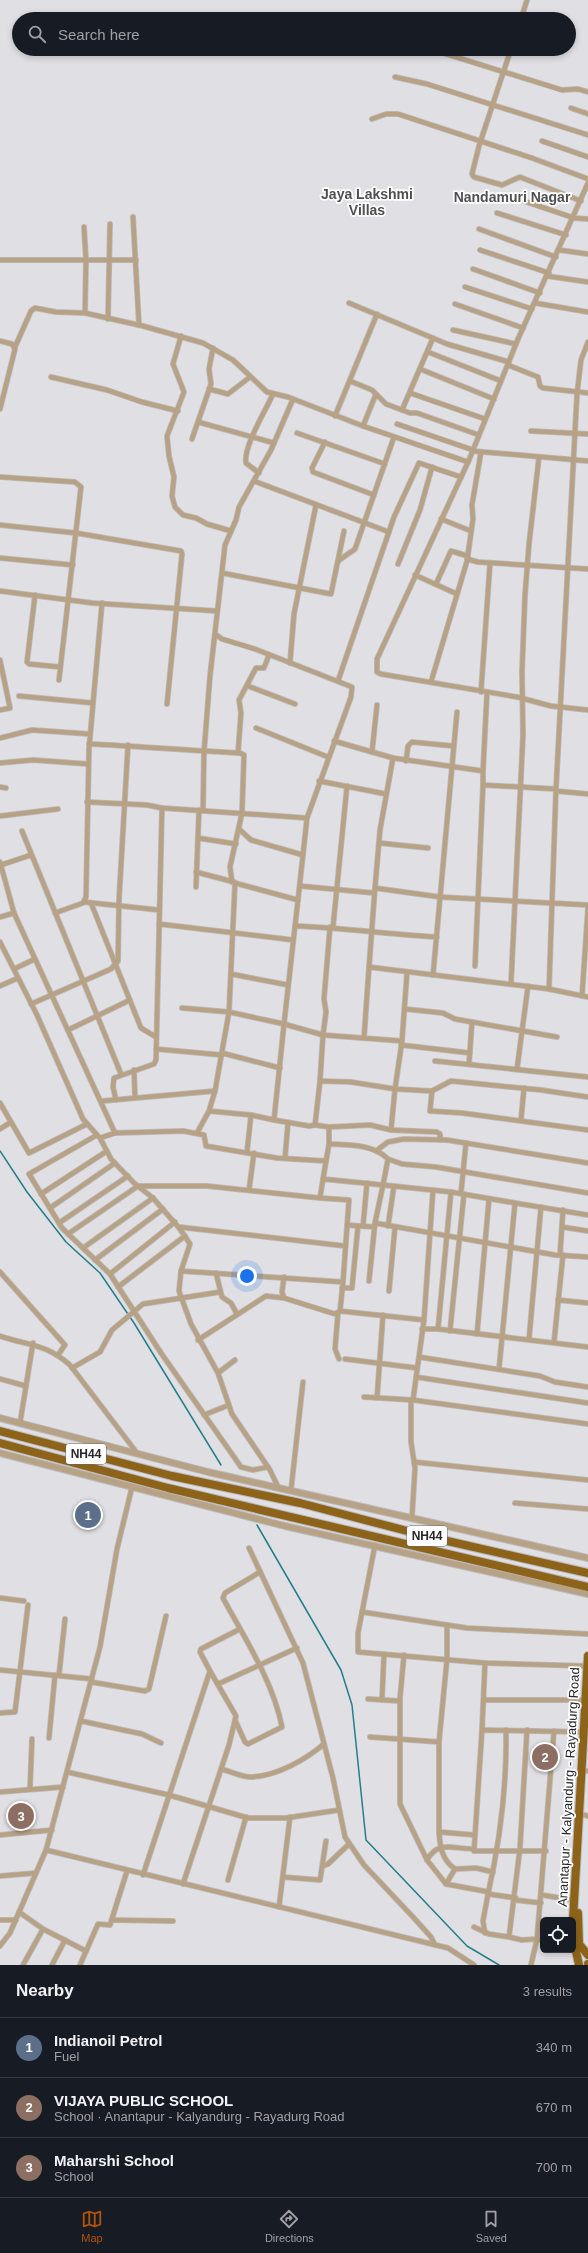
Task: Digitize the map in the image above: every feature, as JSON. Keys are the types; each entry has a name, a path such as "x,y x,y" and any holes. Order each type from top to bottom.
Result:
{"highway":[{"name":"NH44","path":"0,1431 172,1476 300,1503 434,1538 588,1573"},
{"name":"NH44","path":"0,1443 168,1488 588,1587"},
{"path":"58,1468 60,1459"},
{"name":"Anantapur - Kalyandurg - Rayadurg Road","path":"573,1917 588,1656"},
{"name":"Anantapur - Kalyandurg - Rayadurg Road","path":"587,1953 580,1947 578,1938 578,1901 586,1816 588,1759"},
{"path":"575,1953 580,1965"},
{"path":"580,1965 587,1953"}],"street":[{"path":"523,12 527,0"},
{"path":"453,56 562,90 578,89 588,92"},
{"path":"509,56 472,173 474,177 502,185 520,177 581,201"},
{"path":"395,77 427,84 588,135"},
{"path":"572,108 588,114"},
{"path":"372,119 386,114 398,114 481,141 588,179"},
{"path":"542,141 588,157"},
{"path":"588,185 516,344 468,462 377,659 376,667 377,672 381,674 560,707 588,710"},
{"path":"512,197 574,218 588,219"},
{"path":"496,213 566,235"},
{"path":"133,217 139,325"},
{"path":"108,320 111,260 110,224"},
{"path":"84,227 86,260 85,313"},
{"path":"479,229 556,257"},
{"path":"480,250 548,275 588,282"},
{"path":"559,250 588,254"},
{"path":"0,260 136,260"},
{"path":"473,269 540,292"},
{"path":"465,287 532,309"},
{"path":"349,302 433,338 508,363 538,377 540,386 543,388 588,393"},
{"path":"535,303 588,312"},
{"path":"454,304 524,328"},
{"path":"0,408 14,347 33,309 38,308 56,312 85,313 108,320 139,325 181,336 213,348 233,360 264,391 293,399 335,416 468,462"},
{"path":"335,416 377,314"},
{"path":"453,330 516,344"},
{"path":"181,336 173,362 184,392 178,411 167,436 169,456 174,477 172,499 174,507 183,515 196,518 206,524 231,531"},
{"path":"402,410 433,338"},
{"path":"0,340 10,343 14,347"},
{"path":"549,989 556,790 575,460 577,391 581,360 588,342"},
{"path":"192,439 212,380 209,369 213,348"},
{"path":"428,352 448,362 501,381"},
{"path":"420,369 494,399"},
{"path":"51,377 107,390 142,402 178,411"},
{"path":"209,389 228,394 250,377"},
{"path":"350,381 372,390 383,402 410,414 417,412 479,435"},
{"path":"410,393 485,419"},
{"path":"259,473 246,461 252,437 273,394"},
{"path":"363,426 376,394"},
{"path":"196,887 204,752 225,545 239,507 259,473 274,443 293,399"},
{"path":"198,422 274,443"},
{"path":"397,424 472,451 588,461"},
{"path":"531,430 588,434"},
{"path":"297,433 385,464"},
{"path":"338,561 355,549 394,437"},
{"path":"324,442 312,468 313,472 374,494"},
{"path":"431,682 468,558 472,505 482,452"},
{"path":"511,984 523,735 522,699 527,565 539,457"},
{"path":"338,681 388,532 419,463 461,477"},
{"path":"398,564 420,510 432,467"},
{"path":"0,477 79,484 81,489 59,680"},
{"path":"254,481 388,532"},
{"path":"290,663 294,614 316,505"},
{"path":"441,519 471,531"},
{"path":"0,525 76,533 181,551 177,609 167,704"},
{"path":"222,573 330,594 344,531"},
{"path":"436,584 450,552 452,551 468,558 490,563 588,569"},
{"path":"0,558 73,565"},
{"path":"481,692 490,563"},
{"path":"415,575 457,594"},
{"path":"0,591 102,603 218,611"},
{"path":"35,595 27,662 29,664 60,667"},
{"path":"84,902 86,896 89,744 102,603"},
{"path":"215,634 222,640 269,655 350,685 353,691 319,781 307,818 274,1120"},
{"path":"238,753 241,713 240,700 257,667 264,668 269,655"},
{"path":"0,660 10,708 0,710"},
{"path":"248,686 295,704"},
{"path":"475,966 487,693"},
{"path":"19,696 93,703"},
{"path":"372,752 377,704"},
{"path":"433,975 457,712"},
{"path":"256,728 328,757"},
{"path":"0,738 32,730 90,734"},
{"path":"334,741 406,761 483,771"},
{"path":"406,761 408,746 412,742 453,746"},
{"path":"89,744 128,745 244,754 245,760 240,830 230,868 233,882 233,932 229,1012 215,1091 209,1111 197,1133"},
{"path":"31,1004 83,981 116,964 118,959 119,906 128,745"},
{"path":"364,1038 379,843 393,758"},
{"path":"0,763 33,760 88,764"},
{"path":"319,781 386,794"},
{"path":"483,785 521,786 588,794"},
{"path":"315,1125 326,1012 324,999 347,786"},
{"path":"0,787 6,788"},
{"path":"87,802 307,818"},
{"path":"116,1100 112,1082 114,1078 121,1074 155,1063 162,808"},
{"path":"0,816 58,809"},
{"path":"240,830 251,840 303,855"},
{"path":"22,831 121,1074"},
{"path":"198,838 236,844"},
{"path":"379,843 428,848"},
{"path":"32,855 0,863 14,913 102,1101 114,1133"},
{"path":"196,872 298,900"},
{"path":"300,886 375,890 440,897 515,902 588,905"},
{"path":"55,913 84,902 159,910"},
{"path":"90,903 142,1030 156,1037"},
{"path":"582,996 588,908"},
{"path":"0,918 14,913"},
{"path":"158,924 293,940"},
{"path":"295,926 331,927 371,932 437,937"},
{"path":"0,942 31,1004 83,1119 99,1137 115,1163 138,1186 153,1198 179,1226 190,1244 181,1270 179,1291 198,1340 218,1373 232,1414 268,1467 278,1487"},
{"path":"14,969 36,959"},
{"path":"369,967 407,973 528,986 588,997"},
{"path":"391,1130 402,1043 407,973"},
{"path":"231,974 288,985"},
{"path":"0,986 18,978"},
{"path":"517,1069 528,986"},
{"path":"68,1030 98,1017 130,1000"},
{"path":"182,1008 229,1012 284,1024 323,1035 364,1038 470,1053"},
{"path":"405,1009 444,1013 455,1018 472,1022 557,1037"},
{"path":"469,1064 472,1022"},
{"path":"156,1049 222,1054 280,1068"},
{"path":"435,1061 588,1077"},
{"path":"134,1070 135,1098"},
{"path":"320,1081 350,1082 395,1089 432,1091 451,1081 524,1088 588,1097"},
{"path":"521,1120 524,1088"},
{"path":"102,1101 215,1091"},
{"path":"432,1091 430,1111 521,1120 588,1130"},
{"path":"0,1103 29,1153 87,1124"},
{"path":"209,1111 251,1115 288,1123 329,1127 370,1125 391,1130 437,1132 440,1134 440,1140"},
{"path":"247,1152 251,1115"},
{"path":"0,1129 11,1122"},
{"path":"285,1158 288,1123"},
{"path":"320,1198 329,1144 329,1127"},
{"path":"268,1467 253,1470 241,1467 132,1311 110,1274 68,1234 59,1223 29,1174 99,1137 114,1133 143,1134 183,1131 204,1135 206,1146 285,1158 326,1161"},
{"path":"376,1151 388,1142 404,1139 440,1140 588,1163"},
{"path":"450,1331 460,1238 466,1143"},
{"path":"329,1144 357,1146 376,1151 388,1159 402,1164 464,1172 588,1193"},
{"path":"41,1194 107,1151"},
{"path":"249,1190 254,1153"},
{"path":"369,1281 374,1225 388,1159"},
{"path":"50,1208 115,1163"},
{"path":"59,1223 128,1176"},
{"path":"323,1180 451,1192 588,1215"},
{"path":"342,1288 352,1288 367,1184"},
{"path":"68,1234 138,1186 206,1186 349,1200 343,1282 335,1349 339,1359"},
{"path":"388,1226 394,1186"},
{"path":"412,1517 414,1462 411,1442 412,1400 424,1320 433,1190"},
{"path":"438,1329 451,1192"},
{"path":"83,1248 153,1198"},
{"path":"477,1334 489,1199"},
{"path":"499,1370 515,1203"},
{"path":"530,1339 541,1207"},
{"path":"95,1260 163,1210"},
{"path":"554,1342 563,1210"},
{"path":"110,1274 175,1222"},
{"path":"347,1225 388,1226 561,1255 588,1257"},
{"path":"179,1226 345,1246"},
{"path":"389,1291 395,1227"},
{"path":"562,1227 588,1231"},
{"path":"118,1286 185,1236"},
{"path":"181,1270 284,1276 343,1282"},
{"path":"0,1272 65,1345 58,1355"},
{"path":"216,1273 220,1292 224,1299 232,1304 237,1314"},
{"path":"284,1276 282,1292 284,1298"},
{"path":"72,1368 102,1350 109,1333 132,1311 146,1303 182,1299 220,1292"},
{"path":"198,1340 266,1296 284,1298 339,1312 424,1320"},
{"path":"558,1300 588,1303"},
{"path":"377,1398 383,1315"},
{"path":"422,1329 438,1329 503,1336 588,1347"},
{"path":"0,1336 33,1343 58,1355 72,1368 137,1453"},
{"path":"20,1423 33,1343"},
{"path":"419,1357 540,1376 555,1382 588,1387"},
{"path":"346,1359 417,1368"},
{"path":"218,1373 235,1360"},
{"path":"416,1377 588,1403"},
{"path":"0,1379 26,1386"},
{"path":"291,1490 303,1382"},
{"path":"364,1397 412,1400 588,1424"},
{"path":"204,1415 229,1405"},
{"path":"0,1418 208,1472 588,1558"},
{"path":"0,1453 285,1526 588,1594"},
{"path":"414,1462 588,1480"},
{"path":"0,1946 10,1933 16,1920 46,1850 52,1830 100,1647 117,1549 132,1487"},
{"path":"514,1503 588,1509"},
{"path":"375,1545 362,1612 358,1652 485,1663 587,1666"},
{"path":"249,1548 297,1648 303,1664 324,1744 344,1835 364,1865 424,1929 435,1944"},
{"path":"235,1720 245,1742 248,1744 282,1727 279,1711 260,1665 223,1596 260,1572"},
{"path":"0,1598 26,1603 15,1712 0,1713"},
{"path":"362,1612 447,1625 588,1634"},
{"path":"0,1670 57,1675 145,1691 149,1689 166,1616"},
{"path":"49,1738 65,1619"},
{"path":"447,1625 447,1659 439,1742 440,1846 447,1862 455,1869 476,1868 493,1872"},
{"path":"184,1884 221,1769 236,1716 200,1652 201,1649 240,1629"},
{"path":"218,1684 297,1648"},
{"path":"382,1700 384,1654"},
{"path":"404,1656 400,1701 398,1782 400,1804 427,1860 446,1884 541,1903"},
{"path":"474,1849 485,1663"},
{"path":"143,1875 210,1671"},
{"path":"368,1699 400,1701"},
{"path":"484,1700 585,1700"},
{"path":"81,1721 142,1734 161,1743"},
{"path":"482,1730 584,1732"},
{"path":"485,1933 484,1921 488,1893 497,1852 505,1767 506,1730"},
{"path":"509,1937 520,1851 527,1730"},
{"path":"531,1965 537,1939 542,1895 554,1731"},
{"path":"370,1737 439,1742"},
{"path":"30,1789 32,1739"},
{"path":"221,1769 248,1776 265,1775 302,1761 324,1744"},
{"path":"67,1772 169,1795 258,1819 290,1817 339,1810"},
{"path":"0,1792 64,1787"},
{"path":"228,1880 246,1817"},
{"path":"279,1907 290,1817"},
{"path":"0,1835 52,1830"},
{"path":"439,1832 475,1835"},
{"path":"283,1878 319,1881 321,1878 326,1841"},
{"path":"323,1866 328,1864 349,1844"},
{"path":"427,1860 432,1850 440,1846 474,1849 474,1852 546,1851"},
{"path":"46,1850 143,1875 435,1944 448,1948 474,1965"},
{"path":"446,1884 455,1869"},
{"path":"80,1965 98,1924 110,1925 127,1871"},
{"path":"0,1876 36,1873"},
{"path":"542,1895 573,1900"},
{"path":"19,1912 43,1929 86,1950"},
{"path":"0,1920 16,1920"},
{"path":"112,1920 173,1921"},
{"path":"474,1927 485,1933 522,1940 540,1940"},
{"path":"23,1965 43,1929"},
{"path":"52,1965 65,1940"}],"waterway":[{"path":"0,1151 27,1192 66,1242 100,1273 134,1323 221,1465"},
{"path":"257,1525 341,1670 352,1705 366,1840 467,1946 499,1965"}],"place":[{"name":"Indianoil Petrol","path":"88,1515"},
{"name":"VIJAYA PUBLIC SCHOOL","path":"545,1757"},
{"name":"Maharshi School","path":"21,1816"}],"district":[{"name":"Nandamuri Nagar","path":"512,197"},
{"name":"Jaya Lakshmi Villas","path":"367,202"}]}
